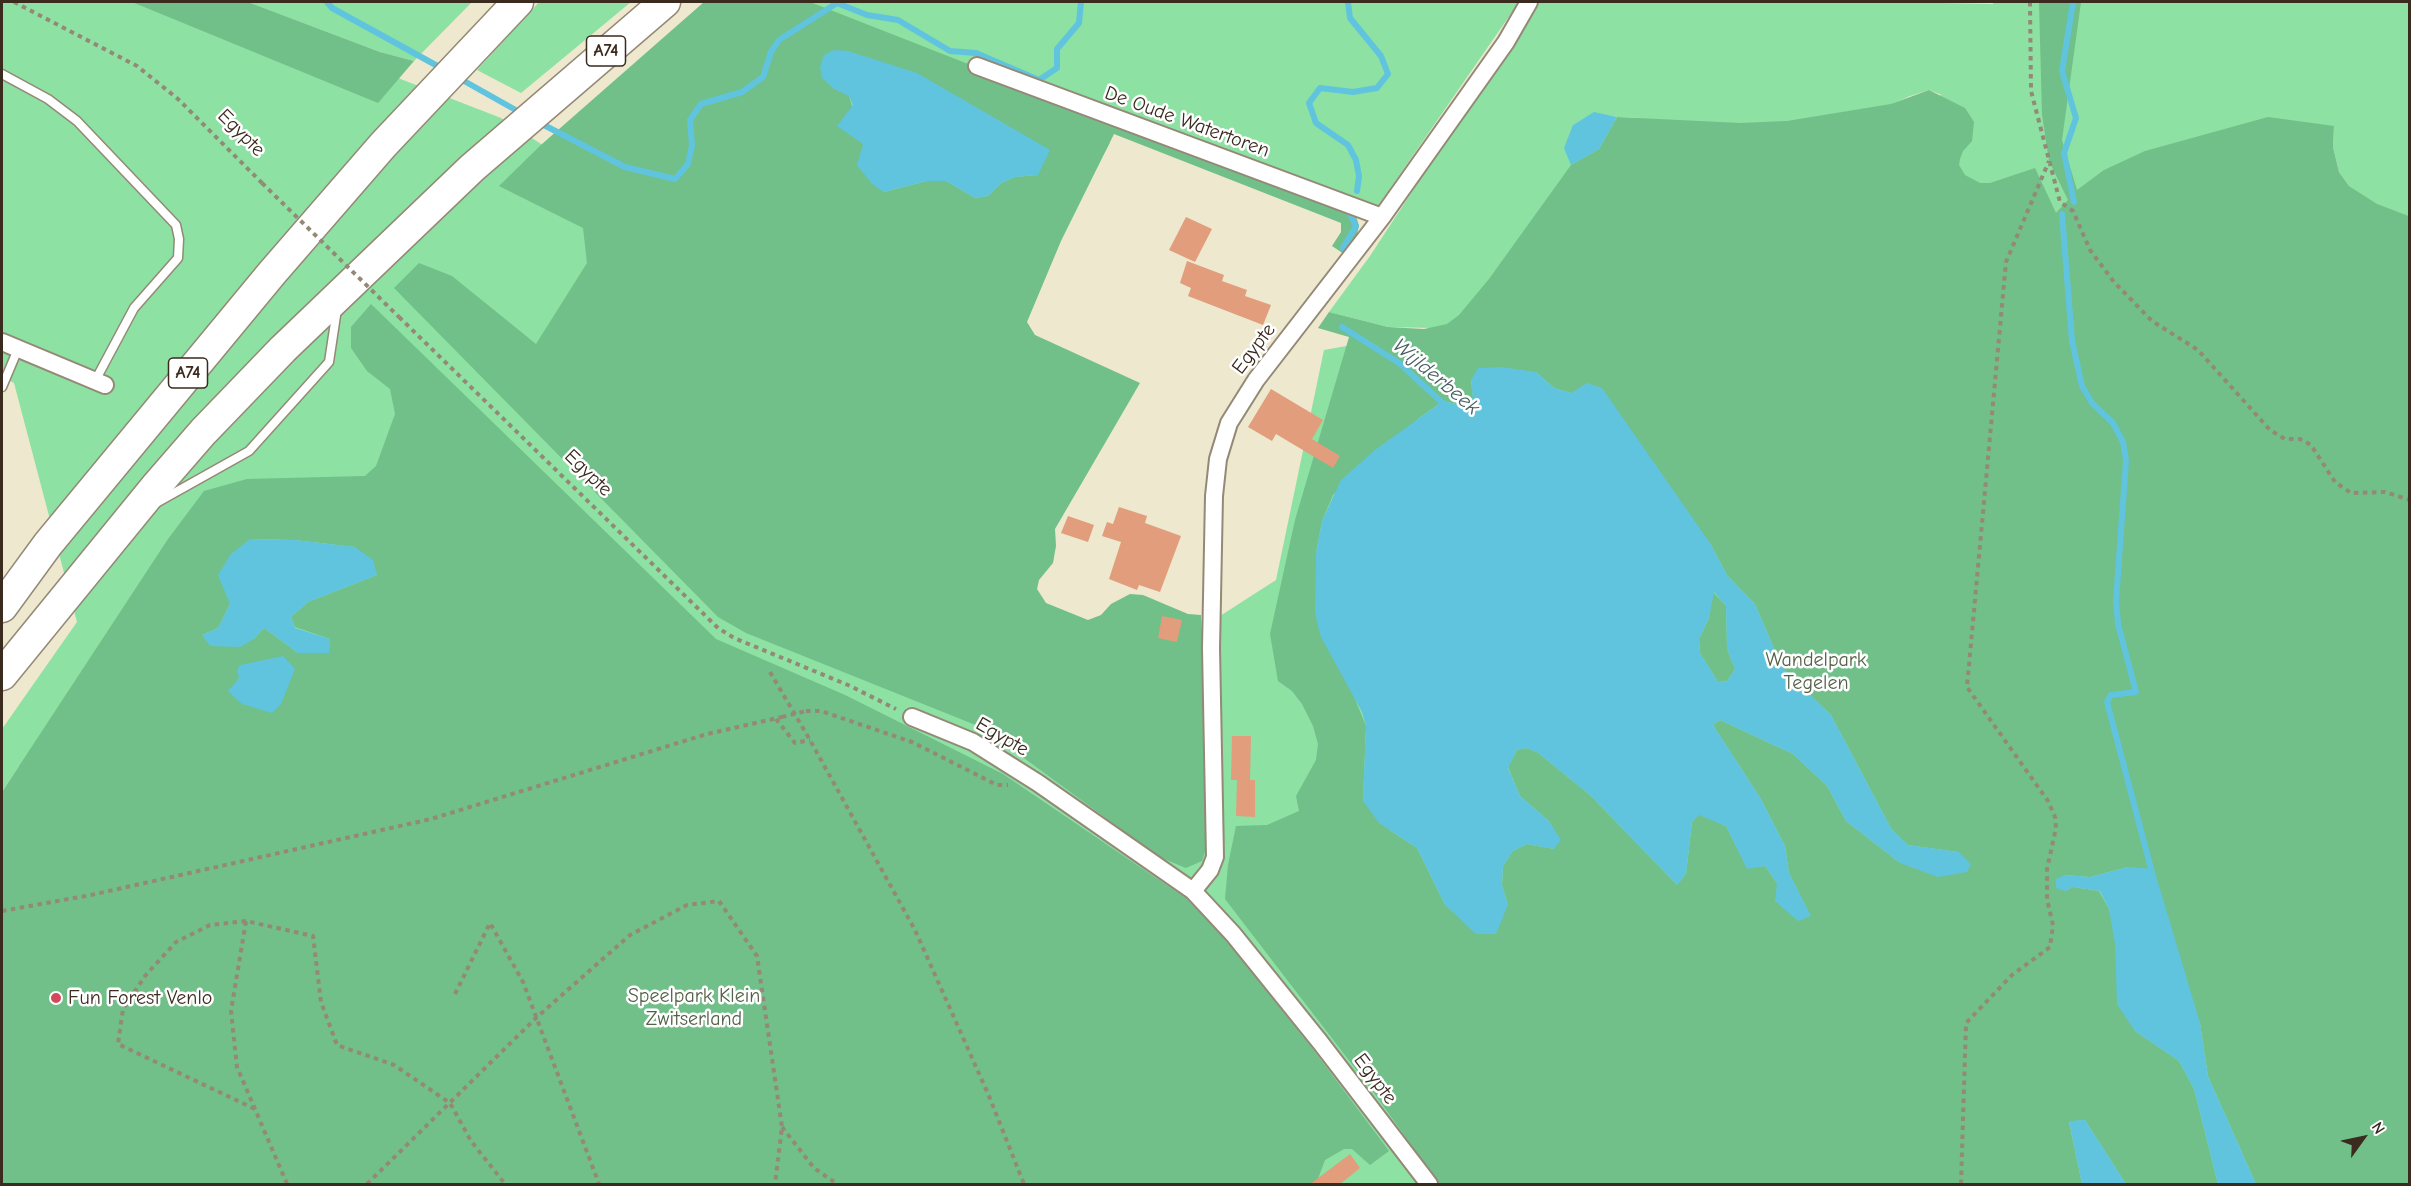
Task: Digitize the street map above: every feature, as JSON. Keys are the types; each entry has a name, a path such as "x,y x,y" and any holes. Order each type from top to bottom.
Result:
{"highway":[{"name":"A74","path":"2,607 48,544 162,404 383,145 518,2"},
{"name":"A74","path":"2,675 131,515 203,432 339,293 472,168 664,2"}],"street":[{"name":"Egypte","path":"1193,891 1210,870 1215,857 1211,648 1214,496 1218,459 1229,423 1256,380 1382,217 1506,42 1529,2"},
{"name":"De Oude Watertoren","path":"977,66 1382,217"},
{"path":"2,342 100,383"},
{"name":"Egypte","path":"912,717 973,742 1038,783 1193,891 1233,934 1320,1041 1429,1185"}],"lane":[{"path":"2,74 48,99 77,121 176,225 179,239 178,258 134,308 100,383"},
{"name":"A74","path":"131,515 249,451 329,362 339,293"},
{"path":"2,387 18,349"}],"path":[{"name":"Egypte","path":"14,2 137,66 178,99 718,628 734,638 848,685 912,717"},
{"path":"2030,2 2031,91 2060,202 2073,212 2090,250 2114,282 2152,321 2198,350 2271,430 2285,439 2300,439 2311,445 2335,482 2351,493 2385,492 2409,500"},
{"path":"1961,1185 1966,1023 2012,975 2050,947 2053,926 2047,899 2047,869 2055,817 2048,801 1967,687 2006,262 2049,161"},
{"path":"770,672 915,930 989,1096 1024,1185"},
{"path":"2,911 91,895 431,819 706,734 806,711 820,711 912,742 997,785 1038,783"},
{"path":"776,719 795,743 810,740"},
{"path":"367,1185 537,1017 630,935 687,906 719,902 757,956 782,1127 774,1185"},
{"path":"246,921 231,1011 237,1067 287,1185"},
{"path":"255,1110 118,1044 123,1009 145,976 176,942 210,925 246,921 313,936 321,1002 337,1045 394,1065 450,1103 471,1141 505,1185"},
{"path":"455,994 490,923 523,982 599,1185"},
{"path":"782,1127 813,1168 837,1185"}],"green space":[{"name":"Wandelpark Tegelen","path":"2,2 202,2 501,118 595,179 721,2 1519,2 1369,219 1020,84 1110,143 1000,338 1013,602 1075,636 1192,634 1276,580 1324,350 1430,331 1432,328 1388,327 1329,312 1370,256 1536,2 1993,4 1993,2 2409,2 2409,216 2377,205 2349,186 2339,172 2333,147 2334,127 2324,125 2409,1184 979,1184 19,766 2,792 2,729 77,622 14,383 2,376","holes":["1929,90 1942,95 1892,104 1910,96","1594,113 1617,117 1640,118 1573,125"]},
{"path":"132,2 248,2 380,52 414,61 378,103"},
{"path":"248,2 472,2 414,61 380,52"},
{"path":"539,2 631,2 521,93 477,70"},
{"path":"704,2 810,2 1356,216 1359,226 1357,234 1344,254 1332,246 1341,232 1341,223 1114,134 1061,241 1027,322 1035,335 1140,383 1055,529 1056,546 1053,563 1039,580 1037,589 1046,603 1088,620 1101,615 1111,604 1130,594 1143,595 1188,614 1201,615 1211,833 1202,861 1186,868 1159,857 983,728 746,633 718,617 394,288 419,263 452,276 536,344 587,263 583,228 499,186 542,144","holes":["849,96 1038,175 1015,177 1001,183 988,196 975,198 946,181 927,181 884,192 863,144"]},
{"path":"2039,2 2081,2 2062,140 2077,190 2104,170 2145,151 2268,117 2334,126 2333,147 2339,172 2349,186 2377,204 2409,216 2409,1184 2256,1184 2208,1076 2200,1023 2128,867 2090,877 2065,875 2065,891 2073,887 2099,891 2109,909 2135,1031 2179,1061 2194,1089 2218,1184 2126,1184 2085,1120 2069,1122 2082,1184 1439,1184 1374,1093 1225,899 1228,865 1236,826 1267,825 1299,811 1296,796 1316,760 1318,744 1313,726 1302,704 1292,691 1278,681 1270,634 1295,520 1349,337 1318,328 1329,312 1388,327 1424,329 1447,324 1459,315 1489,279 1571,165 1599,149 1617,117 1740,123 1787,121 1891,104 1929,90 1965,108 1974,122 1972,141 1963,151 1960,159 1959,165 1965,175 1980,183 1990,183 2035,168 2056,213 2068,200 2049,161 2042,114","holes":["1536,372 1554,388 1571,393 1710,543 1727,575 1755,604 1782,667 1831,715 1892,830 1908,845 1958,852 1900,863 1846,821 1827,786 1793,754 1720,720 1713,725 1761,799 1785,846 1789,873 1810,915 1777,883 1765,866 1747,868 1726,826 1699,814 1692,822 1686,874 1677,885 1590,795 1537,752 1526,748 1517,750 1508,767 1520,796 1549,821 1554,849 1527,844 1513,851 1503,866 1502,885 1508,905 1445,905 1417,848 1391,831 1363,801 1366,726 1353,694 1316,553 1322,521 1333,495 1419,418 1443,401 1461,405 1473,398 1471,380"]},
{"name":"Speelpark Klein Zwitserland","path":"371,304 716,639 845,695 1003,774 1187,899 1216,928 1312,1048 1389,1151 1370,1165 1352,1149 1344,1149 1325,1160 1316,1184 2,1184 2,792 168,539 204,491 247,479 365,476 376,466 395,414 390,389 367,371 351,348 351,327","holes":["250,539 295,540 355,547 377,575 308,602 291,617 295,627 330,639 298,653 264,628 254,639 202,635 218,628 230,604"]},
{"path":"1713,592 1726,606 1727,649 1735,669 1727,681 1718,682 1700,653 1699,639 1709,618"}],"water":[{"path":"834,50 848,51 917,73 1050,150 1038,175 1015,177 1001,183 988,196 975,198 946,181 927,181 884,192 872,184 857,165 863,144 837,126 853,105 849,96 834,89 822,78 820,67 824,55"},
{"path":"1594,112 1617,117 1599,149 1571,165 1564,148 1573,125"},
{"path":"1501,367 1536,372 1554,388 1571,393 1587,383 1602,388 1710,543 1727,575 1755,604 1782,667 1831,715 1892,830 1908,845 1959,852 1971,864 1967,872 1938,877 1900,863 1846,821 1827,786 1793,754 1720,720 1713,725 1761,799 1785,846 1789,873 1811,916 1798,921 1775,901 1777,883 1765,866 1747,869 1726,826 1699,815 1692,822 1686,874 1677,885 1590,795 1537,752 1526,748 1517,750 1508,768 1520,796 1549,821 1561,840 1554,849 1527,844 1513,851 1503,866 1502,885 1508,905 1496,934 1476,934 1445,905 1417,848 1379,823 1363,801 1366,726 1362,712 1320,635 1315,612 1316,553 1322,521 1341,480 1375,450 1443,401 1461,405 1473,398 1471,380 1478,368","holes":["1714,592 1726,606 1727,649 1735,669 1727,681 1718,682 1700,653 1699,639 1709,618"]},
{"path":"250,539 295,540 355,547 373,560 377,575 308,602 291,617 295,628 330,639 329,653 298,653 264,628 254,639 240,647 210,646 202,635 218,628 230,604 218,575 231,554"},
{"path":"283,656 295,669 281,704 272,713 242,704 228,691 239,678 237,670 240,665"},
{"path":"2128,867 2154,869 2200,1023 2208,1076 2256,1184 2218,1184 2194,1089 2179,1061 2135,1031 2117,1004 2115,944 2109,909 2100,891 2073,887 2065,891 2056,888 2056,879 2065,875 2090,877"},
{"path":"2085,1120 2126,1184 2082,1184 2069,1121"}],"building":[{"path":"1186,217 1212,229 1195,262 1169,250"},
{"path":"1187,261 1224,275 1222,281 1247,290 1245,296 1271,305 1263,325 1188,296 1191,288 1180,283"},
{"path":"1271,389 1323,420 1312,439 1340,456 1333,468 1276,434 1272,441 1248,427"},
{"path":"1119,507 1147,516 1145,523 1181,536 1160,592 1139,585 1137,590 1109,579 1121,542 1102,536 1107,522 1113,524"},
{"path":"1068,516 1094,525 1088,542 1061,533"},
{"path":"1162,616 1182,620 1177,642 1158,638"},
{"path":"1232,736 1251,736 1250,780 1255,780 1255,817 1236,816 1237,780 1231,780"},
{"path":"1350,1154 1360,1168 1339,1185 1309,1185"}],"waterway":[{"path":"327,2 332,8 443,69"},
{"path":"538,122 625,167 675,179 688,164 692,145 690,120 701,104 742,92 763,77 771,52 779,40 837,3 867,15 898,20 950,51 976,53 1039,80 1057,68 1057,49 1079,23 1081,2"},
{"name":"Wijlderbeek","path":"1348,2 1350,18 1381,56 1388,74 1377,88 1353,92 1320,88 1309,103 1316,123 1348,145 1356,160 1359,176 1357,191"},
{"path":"2073,2 2062,71 2076,118 2064,153 2074,202"},
{"path":"457,77 521,113"},
{"name":"Wijlderbeek","path":"1343,248 1356,226 1349,212"},
{"path":"2062,214 2072,341 2082,386 2092,403 2113,423 2123,442 2126,461 2116,601 2118,624 2136,692 2111,695 2107,702 2153,876"},
{"name":"Wijlderbeek","path":"1342,327 1399,363 1446,406"}],"place":[{"name":"Fun Forest Venlo","path":"56,998"}]}
